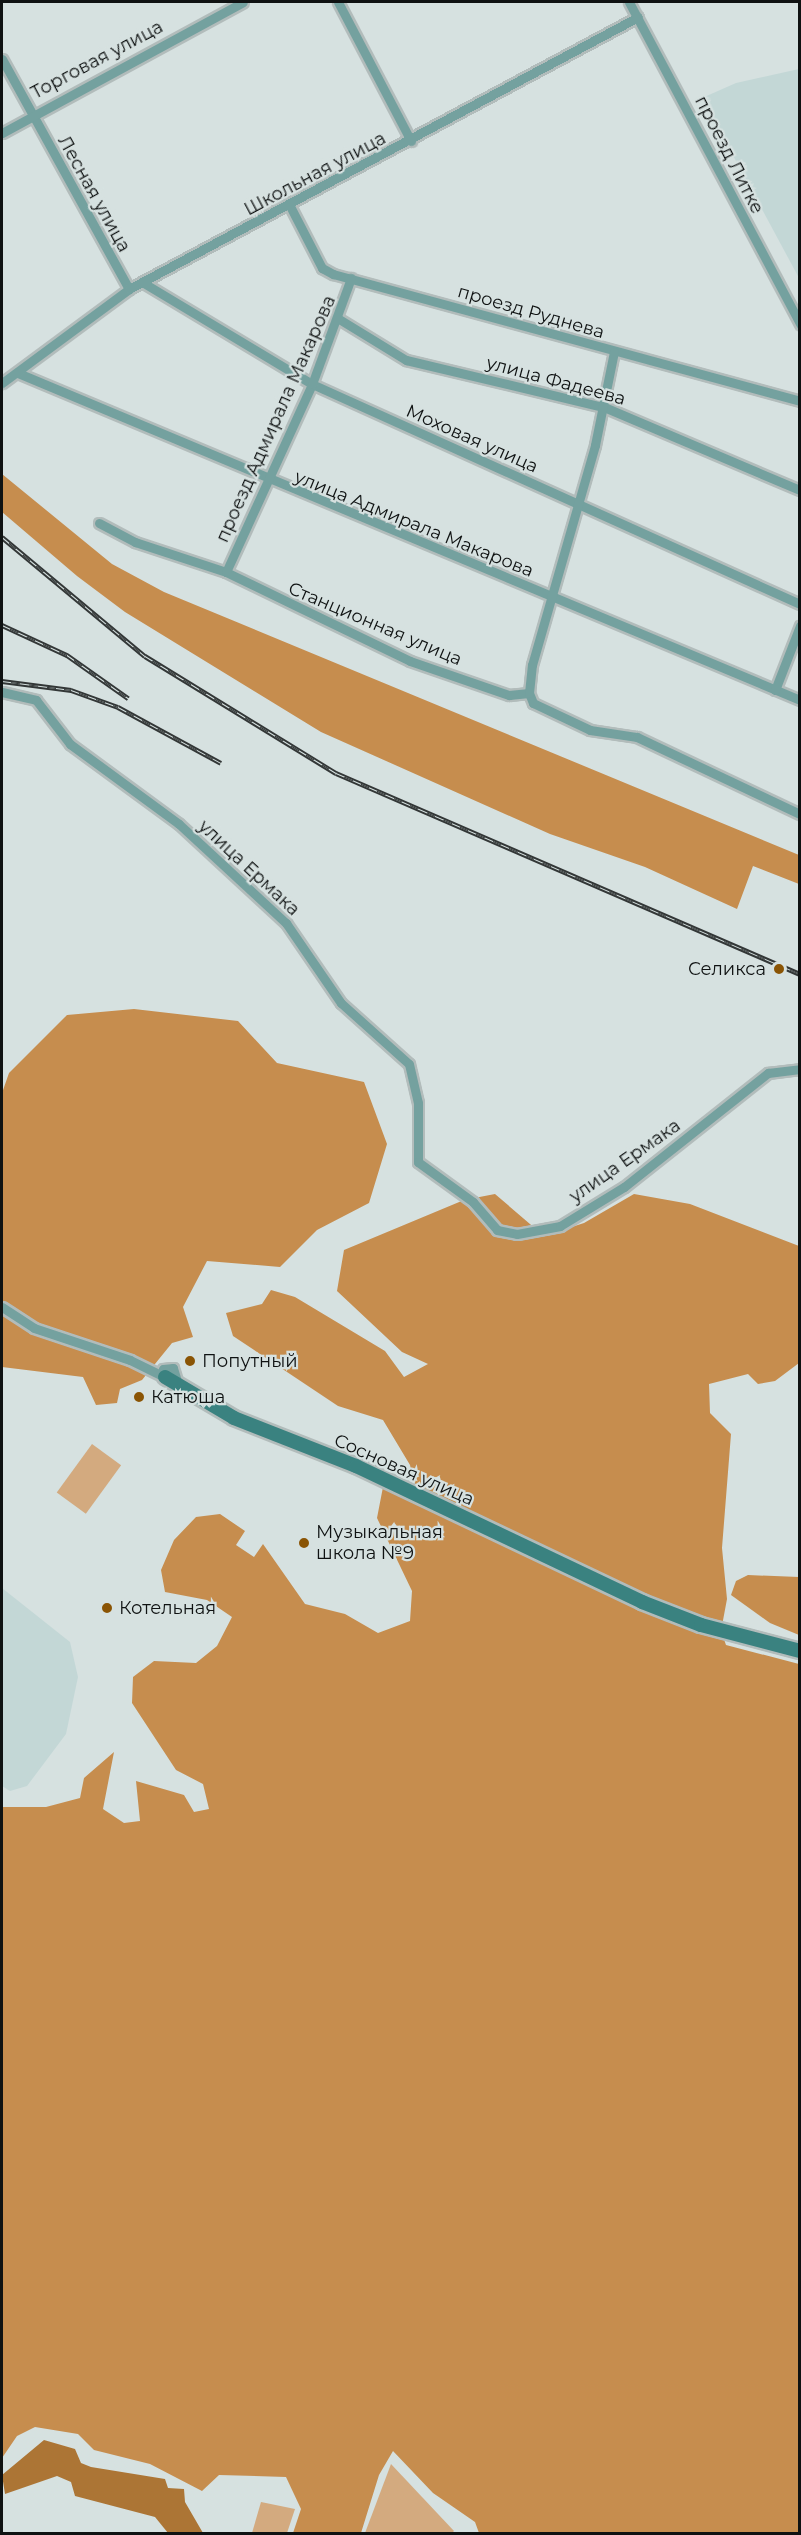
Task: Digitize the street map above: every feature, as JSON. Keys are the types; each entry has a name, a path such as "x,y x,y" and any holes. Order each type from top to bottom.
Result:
{"street":[{"name":"Торговая улица","path":"2,133 32,114 243,2"},
{"path":"338,2 411,141"},
{"name":"проезд Литке","path":"629,2 800,324"},
{"name":"Школьная улица","path":"2,383 129,289 290,206 638,17"},
{"name":"Лесная улица","path":"2,59 129,289"},
{"name":"проезд Руднева","path":"290,206 322,268 614,352 800,401"},
{"name":"проезд Адмирала Макарова","path":"226,572 265,481 312,384 339,319 351,278"},
{"name":"Моховая улица","path":"142,282 312,384 800,604"},
{"name":"улица Фадеева","path":"339,319 406,360 604,407 800,490"},
{"path":"614,352 604,407 555,600 532,665 529,693 533,704 599,733 637,737 800,814"},
{"name":"улица Адмирала Макарова","path":"18,373 265,481 800,700"},
{"name":"Станционная улица","path":"99,523 135,542 226,572 410,661 509,695 529,693"},
{"path":"775,690 800,626"},
{"name":"улица Ермака","path":"2,692 36,700 70,744 179,825 286,924 341,1003 409,1064 418,1103 418,1162 473,1202 497,1230 517,1234 560,1226 624,1187 768,1073 800,1069"},
{"name":"Сосновая улица","path":"2,1307 34,1328 130,1360 178,1384 234,1418 356,1466 642,1602 701,1625 800,1651"}],"shaded area":[{"path":"800,69 799,278 702,98 736,83"},
{"path":"2,474 112,564 164,592 799,855 799,884 753,866 737,909 645,867 550,834 321,732 125,612 77,576 2,512"},
{"path":"134,1009 238,1021 277,1063 364,1082 387,1144 369,1203 317,1230 280,1267 207,1261 183,1307 193,1337 172,1343 142,1380 120,1389 117,1403 96,1405 83,1377 2,1367 2,1093 9,1073 67,1015"},
{"path":"495,1194 544,1236 584,1223 634,1194 690,1204 799,1246 799,1363 775,1381 758,1384 748,1374 709,1384 710,1413 731,1434 722,1548 727,1599 721,1631 726,1645 799,1664 799,2533 479,2533 475,2522 433,2493 393,2451 379,2475 361,2533 293,2533 301,2509 286,2477 219,2475 202,2491 150,2464 94,2450 78,2434 35,2427 17,2436 2,2458 2,1807 46,1807 80,1798 84,1778 114,1752 103,1809 124,1823 140,1821 136,1781 184,1795 194,1812 209,1809 203,1784 176,1770 132,1703 133,1677 154,1661 196,1663 217,1646 232,1617 207,1600 165,1592 161,1570 174,1540 196,1517 220,1514 245,1531 236,1545 254,1557 263,1544 305,1604 345,1614 378,1633 410,1621 412,1591 377,1518 383,1487 415,1487 410,1465 383,1420 338,1406 233,1336 226,1313 262,1304 271,1290 295,1297 385,1351 404,1377 428,1364 402,1352 337,1291 344,1250 464,1200"},
{"path":"92,1444 121,1465 86,1514 57,1493"},
{"path":"748,1575 799,1577 799,1635 770,1623 731,1595 736,1581"},
{"path":"2,1588 70,1642 78,1677 66,1734 27,1786 10,1791 2,1786"},
{"path":"44,2440 75,2449 81,2463 91,2467 165,2479 168,2488 184,2489 185,2502 203,2533 168,2533 155,2517 75,2496 71,2482 57,2476 5,2494 2,2475"},
{"path":"391,2464 454,2531 452,2533 365,2533"},
{"path":"261,2502 295,2509 287,2533 252,2533"}],"railway":[{"path":"2,537 145,656 336,773 800,974"},
{"path":"2,625 67,655 128,698"},
{"path":"2,681 71,690 118,707 221,763"}],"place":[{"name":"Селикса","path":"779,969"},
{"name":"Попутный","path":"190,1361"},
{"name":"Катюша","path":"139,1397"},
{"name":"Музыкальная школа №9","path":"304,1543"},
{"name":"Котельная","path":"107,1608"}]}
